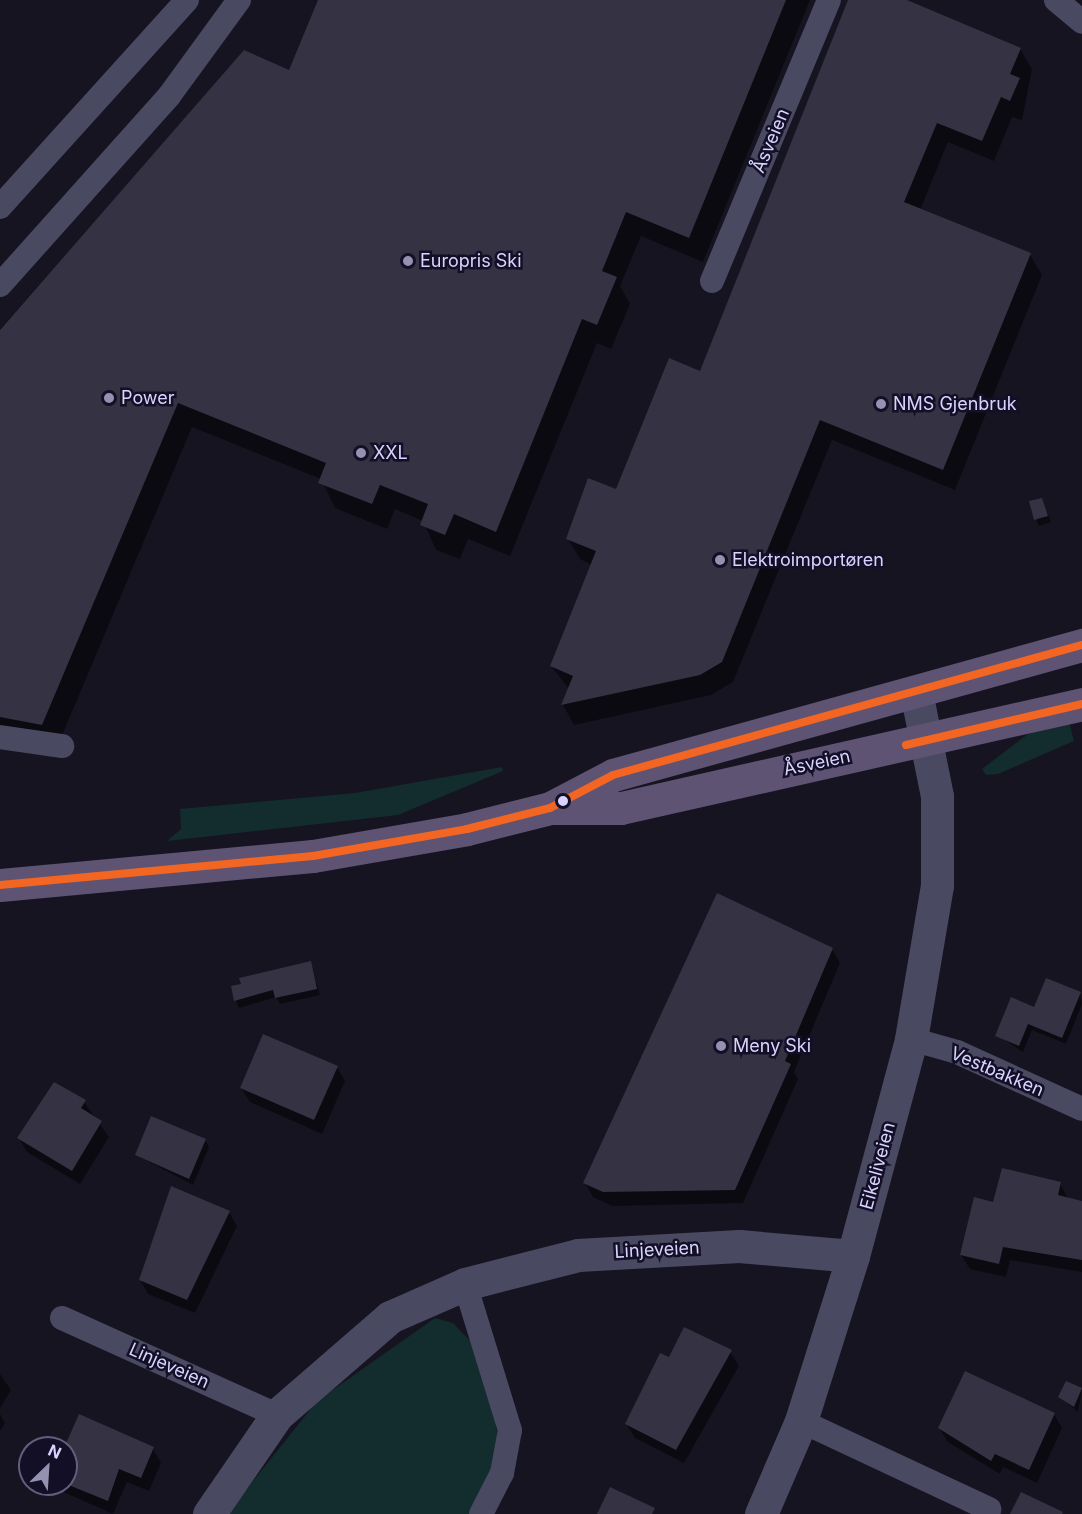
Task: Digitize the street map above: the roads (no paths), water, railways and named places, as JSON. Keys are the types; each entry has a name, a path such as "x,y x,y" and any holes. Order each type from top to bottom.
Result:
{"main road":[{"name":"Åsveien","path":"550,808 613,775 1082,645"},
{"name":"Åsveien","path":"0,885 313,856 550,808 621,808 928,741 1082,704"}],"street":[{"name":"Eikeliveien","path":"761,1514 801,1421 853,1256 911,1039 937,886 937,796 928,741 916,692"},
{"name":"Linjeveien","path":"209,1514 276,1415 390,1317 465,1284 578,1255 739,1246 853,1256"}],"lane":[{"path":"0,207 186,0"},
{"path":"0,285 169,96 239,0"},
{"name":"Åsveien","path":"712,281 829,0"},
{"path":"0,736 62,746"},
{"name":"Vestbakken","path":"911,1039 957,1052 1082,1109"},
{"path":"465,1284 510,1430 502,1473 481,1514"},
{"name":"Linjeveien","path":"62,1318 276,1415"},
{"path":"801,1421 989,1509"}],"place":[{"name":"Europris Ski","path":"408,261"},
{"name":"Power","path":"109,398"},
{"name":"NMS Gjenbruk","path":"881,404"},
{"name":"XXL","path":"361,453"},
{"name":"Elektroimportøren","path":"720,560"},
{"name":"Meny Ski","path":"721,1046"}]}
